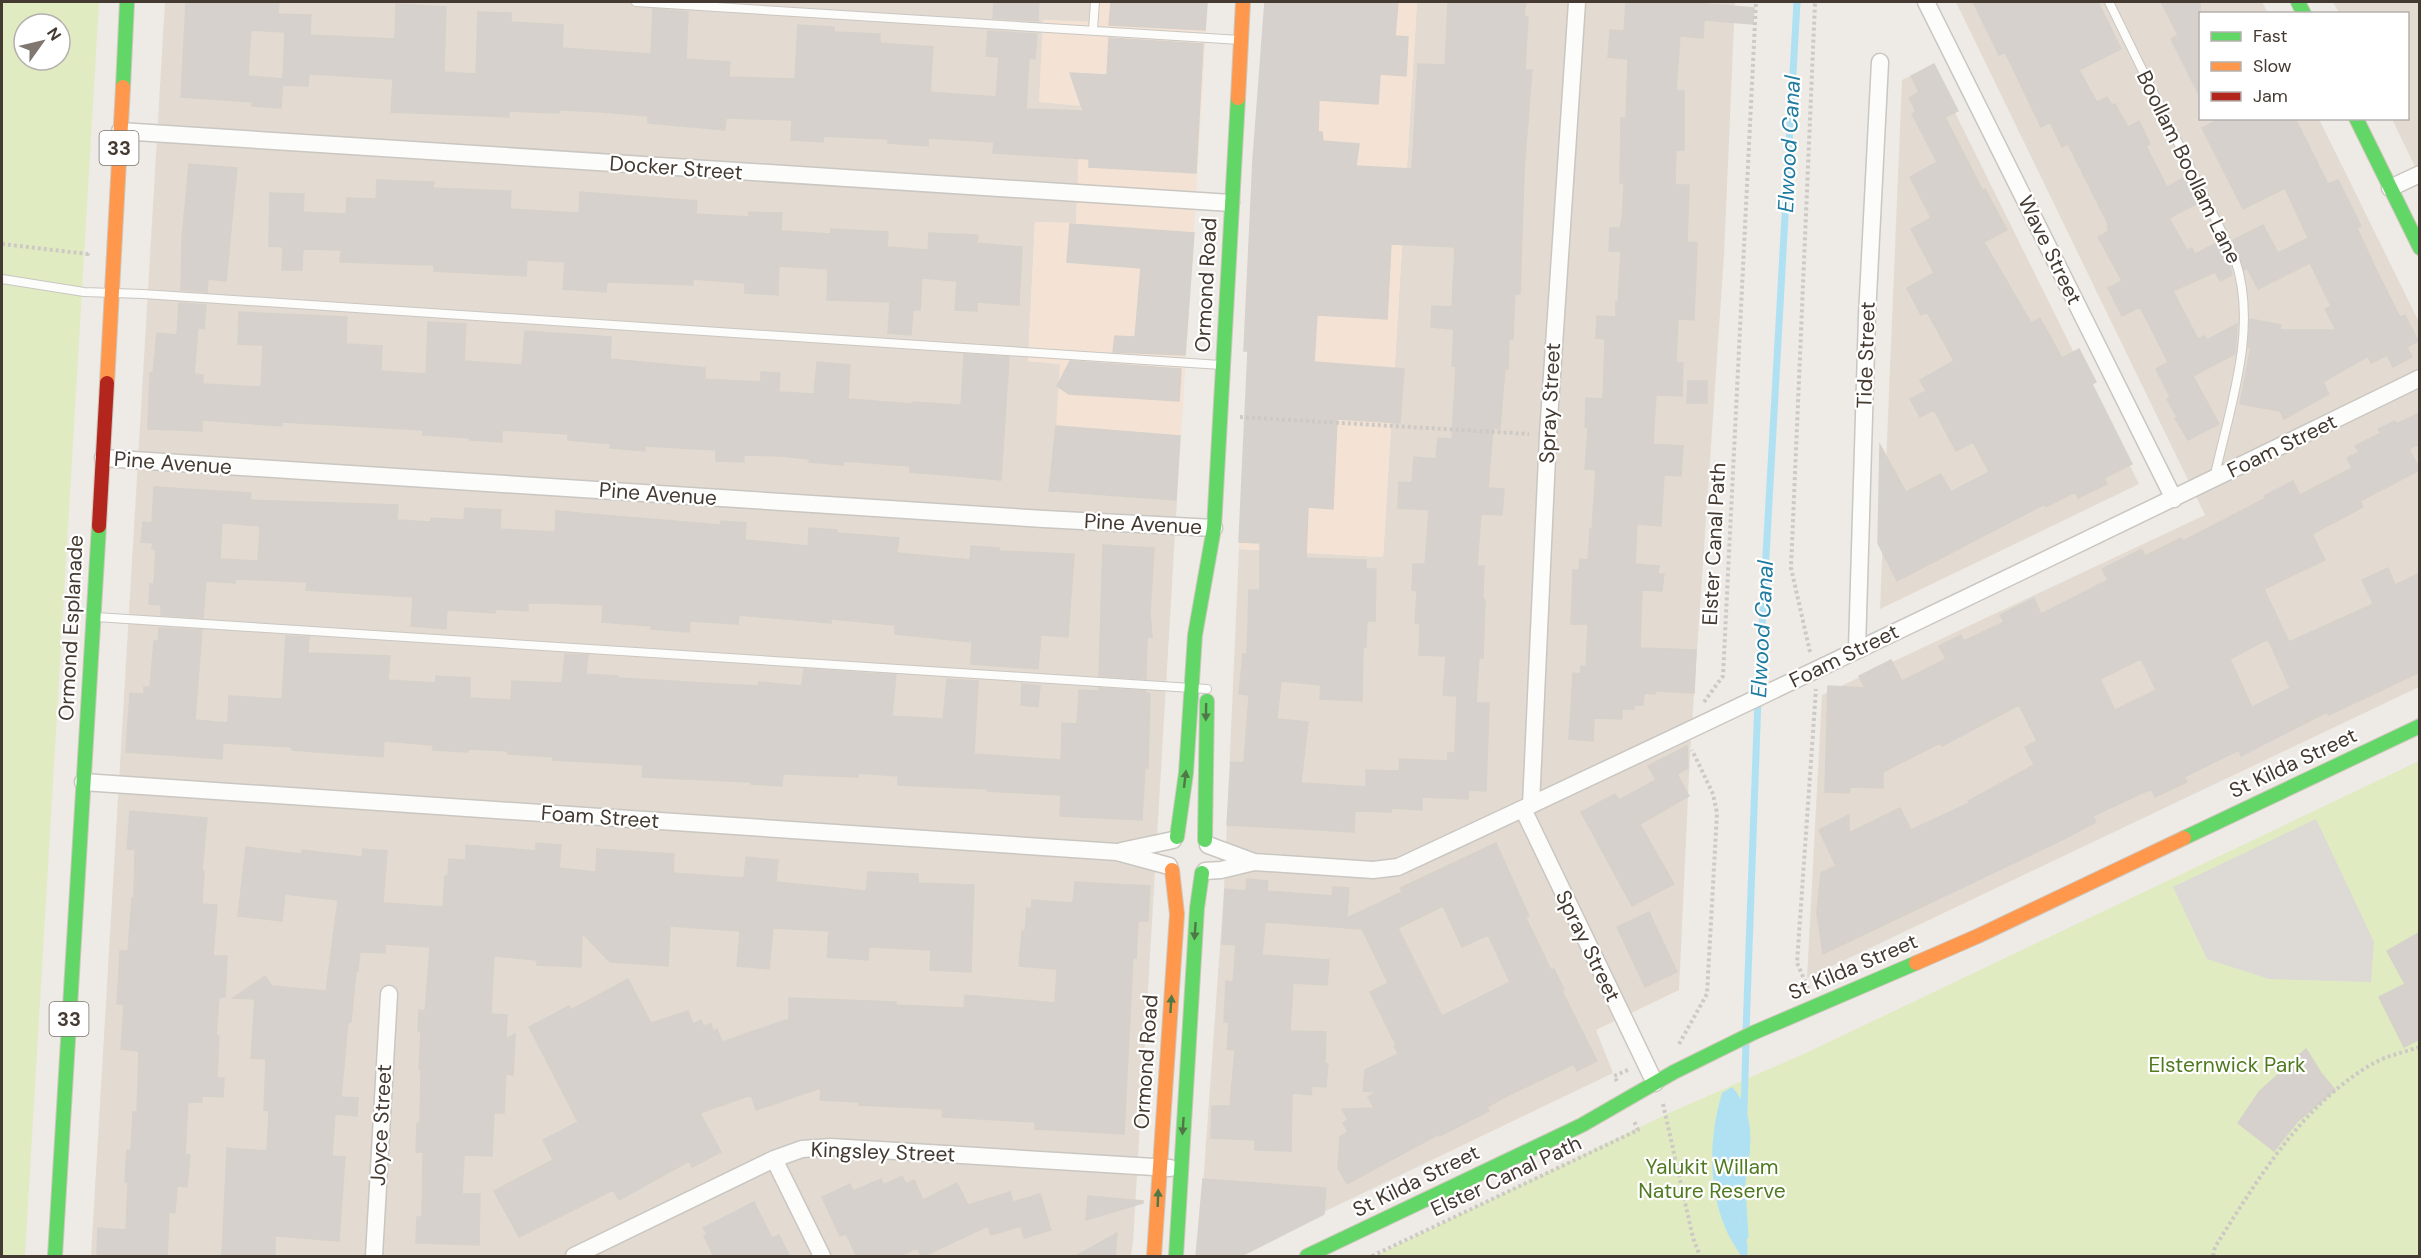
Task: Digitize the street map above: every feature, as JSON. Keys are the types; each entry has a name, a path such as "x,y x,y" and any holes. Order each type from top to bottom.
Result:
{"main road":[{"name":"Ormond Esplanade","path":"55,1257 103,458 127,2"},
{"name":"Ormond Road","path":"1206,843 1202,685 1195,634 1214,528 1243,2"},
{"path":"2357,120 2420,248"},
{"name":"Ormond Road","path":"1207,570 1211,625"},
{"name":"Ormond Road","path":"1175,839 1202,685"},
{"name":"St Kilda Street","path":"1307,1257 1582,1125 1704,1057 1792,1015 1978,936 2420,726"},
{"path":"1191,834 1206,843 1211,858 1204,872 1184,878 1171,868 1167,853 1175,839 1191,834"},
{"name":"Ormond Road","path":"1155,1257 1177,914 1171,868"},
{"name":"Ormond Road","path":"1176,1257 1197,908 1204,872"}],"street":[{"name":"Spray Street","path":"1577,2 1548,435 1527,807 1655,1083"},
{"name":"Wave Street","path":"1926,2 2174,499"},
{"name":"Tide Street","path":"1857,649 1867,316 1880,62"},
{"name":"Docker Street","path":"120,131 1231,203"},
{"path":"2390,188 2420,174"},
{"name":"Foam Street","path":"1204,872 1254,862 1373,870 1393,868 1697,728 2420,378"},
{"name":"Pine Avenue","path":"103,458 1214,528"},
{"name":"Foam Street","path":"83,782 1118,852 1171,868"},
{"name":"Foam Street","path":"1118,852 1175,839"},
{"name":"Foam Street","path":"1206,843 1254,862"},
{"name":"Joyce Street","path":"374,1257 388,994"},
{"name":"Kingsley Street","path":"574,1257 774,1159 802,1149 831,1146 1180,1169"},
{"path":"774,1159 822,1257"}],"lane":[{"path":"636,2 1241,40"},
{"path":"1093,30 1095,2"},
{"name":"Boollam Boollam Lane","path":"2109,2 2240,273 2246,321 2243,347 2213,479"},
{"path":"2,279 111,294 143,294 1222,365"},
{"path":"93,617 1202,685"}],"path":[{"name":"Elster Canal Path","path":"1679,1046 1707,994 1717,813 1713,794 1692,750 1705,700 1723,676 1756,2"},
{"path":"1815,2 1791,567 1816,688 1797,963 1815,1005"},
{"path":"2,244 88,254 88,243"},
{"path":"1221,416 1548,435"},
{"path":"2212,1257 2268,1164 2297,1128 2350,1079 2374,1063 2420,1047"},
{"path":"1655,1083 1667,1114 1693,1238 1700,1257"},
{"name":"Elster Canal Path","path":"1372,1257 1638,1130 1632,1115"}],"shaded area":[{"path":"165,2 1091,2 1090,22 1043,20 1081,105 1076,224 1035,222 1028,361 1061,364 1052,492 1177,500 1131,1256 91,1256"},
{"path":"1091,2 1208,2 1177,500 1052,492 1060,364 1028,361 1035,222 1076,223 1081,106 1039,102 1043,20 1089,22"},
{"path":"1272,2 1417,2 1383,557 1239,549"},
{"path":"1417,2 1735,2 1724,255 1690,754 1679,990 1596,1030 1613,1073 1232,1256 1198,1256 1224,890 1239,549 1383,557"},
{"path":"1956,2 2262,2 2267,12 2199,12 2199,120 2319,120 2419,322 2419,687 1807,978 1822,695 2205,515"},
{"path":"2333,2 2419,2 2419,175 2392,120 2409,120 2409,12 2338,12"},
{"path":"1932,66 2139,484 1880,609 1902,80"},
{"path":"2316,819 2374,942 2371,982 2269,979 2207,959 2173,887"}],"green space":[{"path":"2,2 99,2 25,1256 2,1256"},
{"name":"Elsternwick Park","path":"2419,761 2419,1256 1375,1256 1667,1114 1808,1052"}],"water":[{"path":"1732,1087 1741,1099 1749,1124 1750,1152 1740,1210 1747,1240 1747,1256 1741,1256 1727,1231 1719,1211 1713,1178 1713,1143 1718,1109 1722,1093"}],"building":[{"path":"186,2 279,2 278,14 311,15 310,35 395,39 396,4 446,7 444,72 476,74 478,12 511,13 511,22 563,25 562,48 651,54 653,9 688,12 686,59 730,62 729,77 795,79 798,25 834,27 834,32 880,34 880,43 933,47 930,92 996,97 999,57 986,56 988,31 1037,34 1035,59 1029,58 1026,109 1083,111 1070,73 1107,75 1109,38 1203,44 1196,173 1089,167 1089,159 993,153 994,142 928,138 928,146 888,143 888,139 823,136 823,142 791,140 792,120 726,118 725,130 648,123 648,116 602,112 509,111 509,117 391,112 393,79 309,74 308,86 283,85 283,81 281,108 252,106 252,102 181,97","holes":["251,30 285,32 283,79 248,76"]},
{"path":"994,2 1039,2 1038,21 993,18"},
{"path":"1111,2 1207,2 1205,30 1109,25"},
{"path":"1265,2 1398,2 1395,36 1408,37 1406,76 1380,74 1378,104 1319,100 1318,132 1322,132 1323,141 1359,144 1356,166 1412,169 1418,64 1445,65 1448,2 1526,2 1524,16 1528,17 1525,70 1532,70 1524,171 1520,294 1515,294 1513,339 1509,339 1508,369 1505,368 1500,429 1493,428 1488,488 1504,489 1502,515 1481,514 1477,566 1484,566 1483,658 1479,658 1476,703 1489,703 1486,791 1469,790 1468,799 1422,797 1422,810 1391,808 1391,812 1355,811 1354,832 1227,825 1231,762 1244,763 1249,695 1239,694 1243,654 1247,654 1249,590 1260,590 1260,543 1239,542 1248,351 1244,351 1253,160","holes":["1391,244 1455,247 1452,307 1432,306 1431,327 1454,329 1452,366 1456,366 1452,439 1438,438 1436,459 1414,457 1412,483 1399,482 1398,508 1429,510 1425,564 1413,564 1412,590 1417,591 1415,623 1420,624 1419,655 1446,656 1443,695 1457,696 1455,753 1448,753 1448,761 1400,759 1399,771 1366,770 1366,787 1301,783 1308,722 1277,719 1281,681 1321,685 1320,699 1362,701 1363,647 1366,647 1367,621 1375,621 1376,569 1366,569 1366,560 1306,558 1308,507 1333,509 1337,419 1400,423 1404,369 1314,362 1317,315 1387,319"]},
{"path":"1626,2 1696,2 1754,8 1753,24 1704,20 1703,38 1680,36 1676,91 1684,91 1684,150 1676,150 1675,185 1689,185 1687,242 1697,243 1694,320 1678,319 1676,363 1683,363 1682,396 1656,395 1653,444 1683,446 1681,476 1664,475 1661,526 1637,524 1635,564 1659,566 1658,574 1664,574 1662,591 1642,590 1640,648 1696,650 1694,693 1655,691 1655,694 1644,693 1643,705 1634,705 1634,709 1622,709 1622,719 1594,718 1593,741 1569,739 1573,673 1581,674 1581,666 1586,667 1588,624 1571,624 1573,570 1579,570 1580,559 1588,560 1590,529 1592,529 1596,470 1585,469 1588,427 1585,427 1586,398 1603,399 1605,339 1596,338 1597,316 1616,317 1616,302 1618,302 1621,251 1609,251 1610,228 1620,228 1622,219 1624,183 1620,183 1621,118 1626,118 1628,59 1608,57 1610,30 1624,31"},
{"path":"1973,2 2098,2 2121,49 2079,70 2097,102 2107,97 2112,105 2115,104 2128,127 2139,121 2150,144 2146,146 2167,187 2187,176 2200,202 2169,218 2187,250 2192,248 2195,254 2219,242 2229,261 2232,275 2220,281 2215,272 2173,291 2198,339 2205,336 2207,340 2237,324 2235,354 2193,376 2219,424 2188,440 2175,418 2177,417 2167,399 2170,397 2156,369 2168,362 2140,307 2122,316 2108,288 2122,281 2098,237 2109,231 2107,227 2109,226 2068,144 2062,147 2050,122 2041,127 2005,52 1999,55"},
{"path":"2161,2 2200,2 2199,95 2171,39 2178,35"},
{"path":"1934,64 1958,111 1945,117 1983,191 1985,189 2007,230 1984,242 2031,323 2040,318 2062,358 2079,349 2096,382 2092,384 2132,464 2104,478 2107,484 2078,498 2075,492 2046,507 2045,504 1897,581 1878,543 1880,445 1906,492 1941,474 1951,492 1989,472 1973,442 1956,451 1934,410 1920,417 1910,399 1926,391 1920,380 1954,361 1927,312 1921,315 1907,288 1934,273 1911,229 1931,218 1910,177 1937,162 1912,114 1916,112 1909,98 1919,92 1911,76"},
{"path":"2217,120 2296,120 2328,184 2338,180 2361,226 2357,228 2374,265 2400,317 2405,315 2418,341 2407,347 2412,357 2393,367 2387,355 2371,363 2368,356 2323,382 2329,394 2284,419 2280,411 2240,404 2251,346 2248,347 2250,319 2281,325 2280,330 2336,330 2325,309 2331,306 2310,263 2258,289 2247,268 2244,270 2233,240 2263,225 2278,253 2308,238 2285,188 2243,209 2202,128"},
{"path":"189,164 237,168 226,281 208,279 207,292 181,290 182,239"},
{"path":"377,180 434,182 433,188 511,191 510,209 579,213 580,192 697,201 696,214 749,217 749,212 782,213 781,231 831,234 831,229 888,232 887,247 928,250 929,233 978,235 977,243 1022,247 1019,305 977,302 977,311 955,310 957,281 922,278 920,310 913,310 911,335 888,333 890,302 827,300 828,269 779,266 778,295 745,293 745,283 693,279 693,285 607,282 606,292 563,289 565,262 527,260 526,276 434,271 434,265 340,262 341,250 303,249 302,270 282,270 283,247 269,246 270,193 304,194 303,212 346,214 347,198 376,199"},
{"path":"1070,224 1194,233 1185,355 1113,352 1115,336 1135,337 1141,268 1067,262"},
{"path":"179,303 206,305 204,329 198,328 194,374 203,375 203,384 261,387 263,345 238,344 239,312 347,317 346,344 382,346 381,371 426,374 428,322 466,324 464,361 522,365 525,331 611,337 610,359 705,368 705,379 761,382 761,372 780,373 779,392 814,394 817,362 850,365 848,399 913,404 913,402 961,405 964,354 1009,357 1001,480 910,472 910,466 844,461 843,465 809,462 810,459 780,456 744,455 744,462 716,461 716,450 645,446 645,451 610,448 611,444 568,440 568,434 502,430 502,442 423,435 423,430 282,422 282,426 202,420 202,431 148,429 150,373 153,373 157,333 177,335"},
{"path":"1070,361 1181,369 1179,401 1069,394 1057,386"},
{"path":"1688,381 1707,381 1707,403 1687,403"},
{"path":"2420,413 2420,444 2409,449 2420,470 2360,501 2363,507 2312,534 2325,560 2264,589 2289,642 2373,603 2362,580 2388,568 2395,585 2420,573 2420,672 2329,715 2327,712 2241,756 2239,750 2184,777 2187,782 2155,797 2151,789 2093,816 2096,822 2064,839 1823,954 1817,913 1821,873 1836,866 1819,830 1849,815 1849,833 1900,808 1911,830 1969,803 1968,801 2034,765 2025,747 2037,741 2019,705 1942,746 1940,743 1883,772 1883,788 1850,787 1849,793 1825,792 1828,686 1865,688 1859,676 1891,660 1902,681 1946,659 1939,646 1961,635 1964,641 2004,622 2000,615 2034,598 2041,614 2108,580 2102,569 2142,549 2145,556 2181,538 2183,541 2266,498 2264,496 2293,481 2300,495 2352,468 2347,458 2359,452 2355,446 2381,433 2378,429 2395,421 2396,424","holes":["2268,639 2290,688 2252,707 2230,659","2141,659 2156,690 2115,710 2100,679"]},
{"path":"1056,426 1180,436 1176,500 1049,491"},
{"path":"154,487 251,493 250,500 398,505 397,520 431,522 431,518 464,520 465,508 501,510 500,529 555,532 556,511 721,525 721,521 746,523 745,540 808,546 809,528 837,530 837,533 899,538 897,553 970,560 971,546 999,548 999,551 1074,554 1068,637 1041,635 1038,669 971,664 972,642 895,634 895,625 831,619 831,623 739,615 738,624 690,621 689,632 602,622 603,605 528,603 528,611 495,609 495,613 447,610 446,629 411,626 413,597 306,590 307,582 235,579 235,583 206,581 203,618 161,615 161,605 149,604 150,584 154,584 156,549 152,549 153,543 141,542 143,522 152,523","holes":["222,523 260,526 258,561 220,559"]},
{"path":"1103,545 1154,548 1150,613 1152,637 1147,637 1146,679 1099,676"},
{"path":"159,628 202,630 195,720 228,723 229,696 282,699 286,636 309,637 308,653 390,656 388,680 436,683 436,676 470,678 470,698 511,700 512,681 562,683 565,654 588,655 586,674 618,676 618,678 758,686 759,682 802,686 804,669 896,675 892,716 943,719 947,679 978,681 974,754 1061,760 1062,723 1077,724 1079,690 1099,691 1099,688 1146,691 1150,694 1148,768 1145,768 1142,820 1060,816 1061,795 898,785 898,776 858,773 858,777 783,774 782,786 751,784 751,782 642,777 643,765 553,760 553,757 508,754 508,751 433,750 433,745 384,741 383,757 292,750 292,747 223,743 222,759 126,752 130,693 144,694 144,687 150,687 154,641 158,641"},
{"path":"1022,684 1040,686 1038,707 1021,705"},
{"path":"1687,746 1688,768 1677,774 1689,796 1640,824 1674,884 1632,906 1581,812 1615,794 1619,800 1656,780 1648,766"},
{"path":"130,811 207,818 202,871 204,871 202,904 217,905 213,956 227,956 225,997 219,997 216,1036 219,1036 217,1078 224,1078 223,1097 202,1096 202,1102 188,1102 185,1154 190,1155 187,1187 177,1186 175,1213 169,1212 167,1257 97,1257 98,1228 126,1230 127,1150 131,1150 133,1112 137,1112 139,1051 121,1049 124,1004 117,1004 120,951 128,951 132,898 134,899 135,850 127,849"},
{"path":"536,843 561,845 559,868 596,872 597,849 674,854 673,873 744,878 746,857 778,860 776,882 866,891 868,872 918,874 918,883 974,885 971,972 930,970 931,950 869,947 868,960 827,957 829,931 773,928 769,969 737,966 740,931 670,926 668,966 610,962 582,933 581,967 537,965 537,960 494,956 491,1014 507,1015 506,1039 515,1034 513,1075 506,1074 504,1113 494,1113 492,1156 464,1155 462,1194 480,1194 479,1245 416,1243 417,1217 422,1217 423,1152 416,1152 417,1123 420,1123 421,1070 419,1069 421,1031 418,1031 419,1010 425,1011 430,947 385,944 385,953 360,952 351,1022 348,1022 341,1097 358,1098 357,1116 335,1114 332,1156 345,1157 339,1241 275,1236 275,1257 222,1257 227,1148 267,1151 269,1111 264,1110 266,1059 251,1058 255,999 233,998 265,976 272,986 326,991 338,900 285,894 282,921 238,916 246,847 302,854 302,850 362,857 363,849 387,851 383,903 443,907 445,876 448,876 449,859 466,860 466,845 536,851"},
{"path":"1496,843 1529,916 1526,918 1551,970 1554,969 1564,990 1562,991 1597,1061 1577,1071 1574,1064 1509,1095 1487,1107 1489,1111 1440,1136 1439,1134 1347,1184 1338,1168 1340,1137 1348,1132 1343,1123 1348,1120 1342,1109 1374,1108 1368,1097 1377,1092 1363,1091 1365,1070 1398,1054 1394,1046 1396,1045 1370,992 1388,983 1362,929 1265,922 1262,955 1329,960 1327,985 1293,983 1290,1031 1326,1032 1325,1064 1328,1064 1326,1087 1312,1086 1311,1095 1292,1093 1291,1151 1255,1150 1255,1140 1211,1138 1212,1106 1230,1106 1235,1050 1227,1049 1229,1022 1224,1022 1226,981 1233,982 1236,945 1222,944 1225,889 1246,891 1247,879 1268,881 1267,891 1332,896 1333,887 1349,888 1347,918 1402,892 1400,888","holes":["1443,906 1462,947 1488,935 1510,982 1442,1016 1398,928"]},
{"path":"1075,882 1150,886 1148,921 1138,921 1136,958 1133,957 1124,1134 1035,1129 1035,1122 942,1117 943,1109 859,1105 859,1102 820,1100 821,1088 756,1110 751,1095 700,1113 721,1152 692,1167 689,1161 619,1200 613,1190 519,1237 494,1191 553,1160 543,1140 578,1122 529,1027 569,1006 571,1010 628,979 651,1023 688,1011 693,1024 701,1020 703,1026 711,1024 713,1031 717,1029 722,1042 789,1019 789,998 896,1002 896,1005 964,1008 965,995 1055,1003 1057,969 1019,966 1022,931 1025,931 1027,908 1031,909 1032,900 1073,903"},
{"path":"1649,912 1677,972 1645,987 1617,927"},
{"path":"2420,932 2420,1039 2404,1047 2379,997 2405,984 2387,951"},
{"path":"2306,1049 2335,1090 2297,1122 2274,1151 2238,1123 2259,1092"},
{"path":"902,1176 906,1184 914,1180 923,1200 957,1183 968,1205 1010,1192 1013,1202 1040,1194 1051,1230 1024,1238 1021,1226 991,1235 988,1226 922,1257 917,1248 898,1257 857,1257 846,1234 840,1236 822,1197 850,1184 853,1191 881,1179 883,1185"},
{"path":"1203,1179 1326,1188 1324,1214 1239,1257 1196,1257"},
{"path":"1088,1196 1143,1201 1143,1203 1086,1220"},
{"path":"754,1202 772,1238 779,1235 790,1257 714,1257 704,1236 707,1234 703,1228"},
{"path":"1117,1233 1115,1257 1074,1257"}],"waterway":[{"name":"Elwood Canal","path":"1746,1032 1758,698 1797,2"},
{"name":"Elwood Canal","path":"1744,1113 1746,1043"},
{"name":"Elwood Canal","path":"1742,1190 1745,1236"}],"traffic: fast":[{"path":"123,87 127,2"},
{"path":"2298,2 2303,12"},
{"path":"1177,837 1186,773 1195,635 1214,528 1238,98"},
{"path":"2357,120 2420,248"},
{"path":"55,1256 99,526"},
{"path":"1205,840 1207,701"},
{"path":"2184,838 2420,726"},
{"path":"1176,1256 1197,908 1202,873"},
{"path":"1307,1256 1582,1125 1674,1072 1753,1033 1916,963"}],"traffic: slow":[{"path":"1238,98 1243,2"},
{"path":"107,383 123,87"},
{"path":"1916,963 2184,838"},
{"path":"1154,1256 1177,914 1172,870"}],"traffic: jam":[{"path":"99,526 107,383"}],"park label":[{"name":"Yalukit Willam Nature Reserve","path":"1712,1179"}]}
